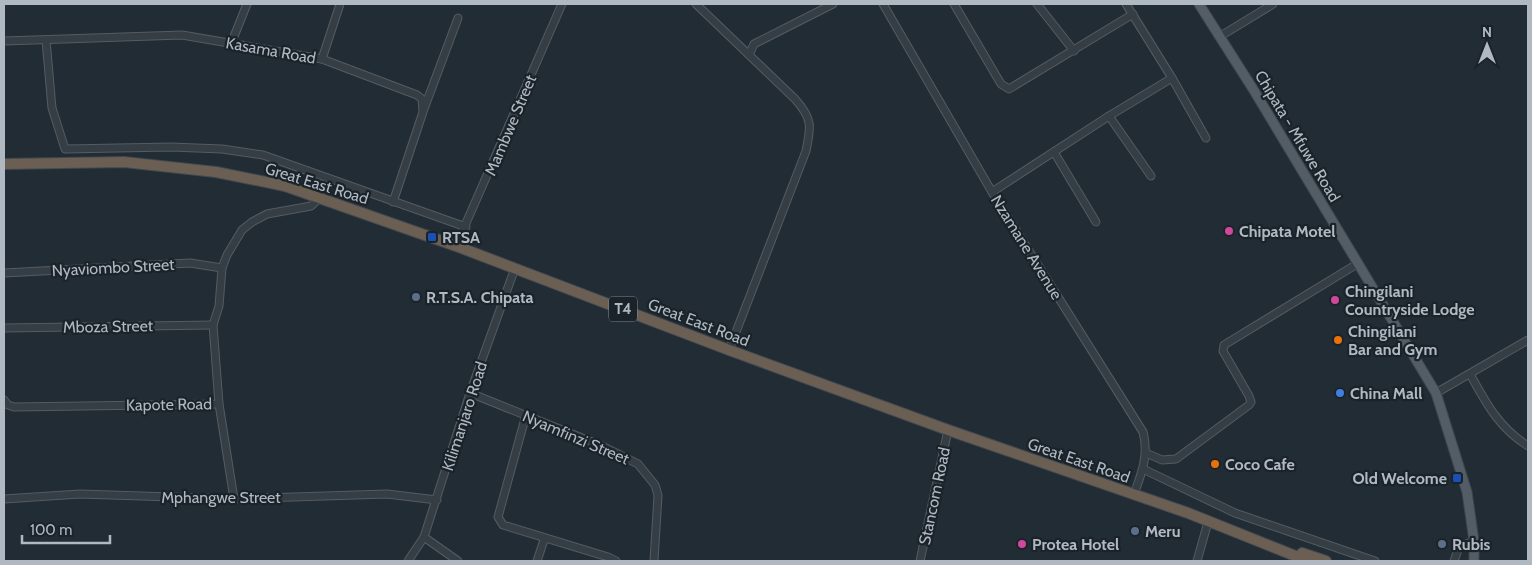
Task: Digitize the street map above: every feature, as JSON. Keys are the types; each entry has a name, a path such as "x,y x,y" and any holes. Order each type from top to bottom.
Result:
{"highway":[{"name":"Great East Road","path":"4,164 98,161 181,166 248,177 320,197 948,430 1134,494 1308,561"},
{"name":"Great East Road","path":"1227,529 1326,561"}],"main road":[{"name":"Chipata - Mfuwe Road","path":"1199,4 1436,393 1460,463 1467,492 1474,541 1474,561"}],"street":[{"path":"231,44 247,4"},
{"path":"322,59 340,4"},
{"name":"Mambwe Street","path":"456,246 466,227 562,4"},
{"path":"696,4 806,111 810,120 810,133 806,151 729,350"},
{"path":"749,55 754,44 833,4"},
{"name":"Nzamane Avenue","path":"883,4 992,192 1143,432 1146,453 1143,469 1134,494"},
{"path":"954,4 1001,84 1009,89 1133,14"},
{"path":"1037,4 1074,51"},
{"path":"1126,4 1172,78 1206,138"},
{"path":"1219,37 1273,4"},
{"path":"393,202 423,112 458,18"},
{"name":"Kasama Road","path":"4,41 182,35 207,38 231,44 322,59 417,95 422,99 423,112"},
{"path":"46,40 52,108 65,149 171,147 222,149 263,156 466,227"},
{"path":"992,192 1109,116 1172,78"},
{"path":"1109,116 1151,176"},
{"path":"1054,152 1096,222"},
{"name":"Kapote Road","path":"4,400 8,405 14,407 219,404 213,324 219,306 222,268 242,230 252,222 267,214 311,206 320,197"},
{"name":"Nyaviombo Street","path":"4,273 190,263 222,268"},
{"path":"1146,453 1162,460 1176,459 1248,405 1251,402 1249,396 1223,351 1224,345 1357,264"},
{"name":"Kilimanjaro Road","path":"408,561 424,537 438,500 470,393 515,268"},
{"name":"Mboza Street","path":"4,328 213,324"},
{"path":"1436,393 1528,340"},
{"path":"1470,374 1494,417 1510,434 1528,446"},
{"name":"Nyamfinzi Street","path":"470,393 602,446 638,464 655,485 658,495 654,561"},
{"path":"219,404 234,499"},
{"path":"526,415 498,517 503,526 616,561"},
{"name":"Stancom Road","path":"920,561 948,430"},
{"path":"1143,469 1235,513 1376,561"},
{"name":"Mphangwe Street","path":"4,499 80,494 234,499 387,494 438,500"},
{"path":"1197,561 1208,522"},
{"path":"424,537 458,561"},
{"path":"537,561 544,540"},
{"path":"1454,561 1459,547 1474,541"}],"place":[{"name":"Chipata Motel","path":"1229,231"},
{"name":"RTSA","path":"432,237"},
{"name":"R.T.S.A. Chipata","path":"416,297"},
{"name":"Chingilani Countryside Lodge","path":"1335,300"},
{"name":"Chingilani Bar and Gym","path":"1338,340"},
{"name":"China Mall","path":"1340,393"},
{"name":"Coco Cafe","path":"1215,464"},
{"name":"Old Welcome","path":"1457,478"},
{"name":"Meru","path":"1135,531"},
{"name":"Protea Hotel","path":"1022,544"},
{"name":"Rubis","path":"1442,544"}]}
